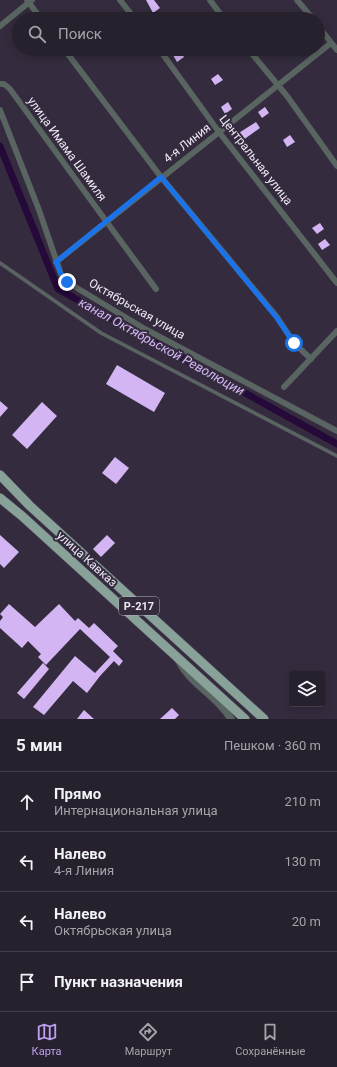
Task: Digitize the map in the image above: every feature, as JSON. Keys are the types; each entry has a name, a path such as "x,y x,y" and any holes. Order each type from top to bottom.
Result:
{"highway":[{"name":"улица Кавказ","path":"0,475 30,506 264,719"},
{"name":"улица Кавказ","path":"0,498 22,516 245,719"}],"street":[{"path":"120,0 129,12"},
{"path":"210,0 219,12"},
{"path":"298,0 307,12"},
{"path":"16,12 29,1 36,12"},
{"path":"0,26 12,16"},
{"path":"325,34 337,50"},
{"name":"4-я Линия","path":"325,49 332,43"},
{"path":"69,56 161,177 277,318 294,343 311,359"},
{"name":"Центральная улица","path":"164,56 219,132 337,283"},
{"path":"254,56 278,86 337,166"},
{"name":"4-я Линия","path":"56,262 161,177 316,56"},
{"name":"улица Имама Шамиля","path":"0,84 4,84 10,89 156,289"},
{"name":"Октябрьская улица","path":"0,110 39,210 56,262 61,274 67,282 145,328 337,431"},
{"path":"284,387 337,331"},
{"path":"177,657 183,669 225,710 231,719"}],"lane":[{"path":"0,263 101,332 337,456"}],"building":[{"path":"146,0 154,0 160,8 152,12"},
{"path":"174,56 183,56 184,57 177,62"},
{"path":"218,74 223,80 215,85 211,79"},
{"path":"228,102 232,109 225,114 221,107"},
{"path":"265,107 269,113 262,118 258,112"},
{"path":"256,122 260,128 239,143 234,136"},
{"path":"290,135 295,142 287,147 283,140"},
{"path":"320,223 324,229 317,234 312,228"},
{"path":"325,239 330,245 322,250 318,244"},
{"path":"117,365 165,393 154,412 106,384"},
{"path":"0,401 8,408 0,417"},
{"path":"42,402 57,416 27,449 12,435"},
{"path":"115,457 129,468 116,484 102,473"},
{"path":"0,535 19,552 4,568 0,564"},
{"path":"107,535 115,543 101,557 93,549"},
{"path":"9,604 35,627 59,604 75,621 78,618 89,628 94,623 118,646 113,651 123,661 119,666 114,661 87,693 73,681 44,715 33,707 75,656 95,673 110,657 80,629 46,665 38,657 41,654 28,641 22,648 0,628 0,621 3,617 0,614"},
{"path":"43,663 49,669 24,699 17,693"},
{"path":"172,708 179,715 175,719 160,719"},
{"path":"84,710 94,719 77,719"}],"waterway":[{"name":"канал Октябрьской Революции","path":"0,146 58,289 337,444"}],"route":[{"path":"67,282 61,274 56,262 161,177 277,318 294,343"}]}
